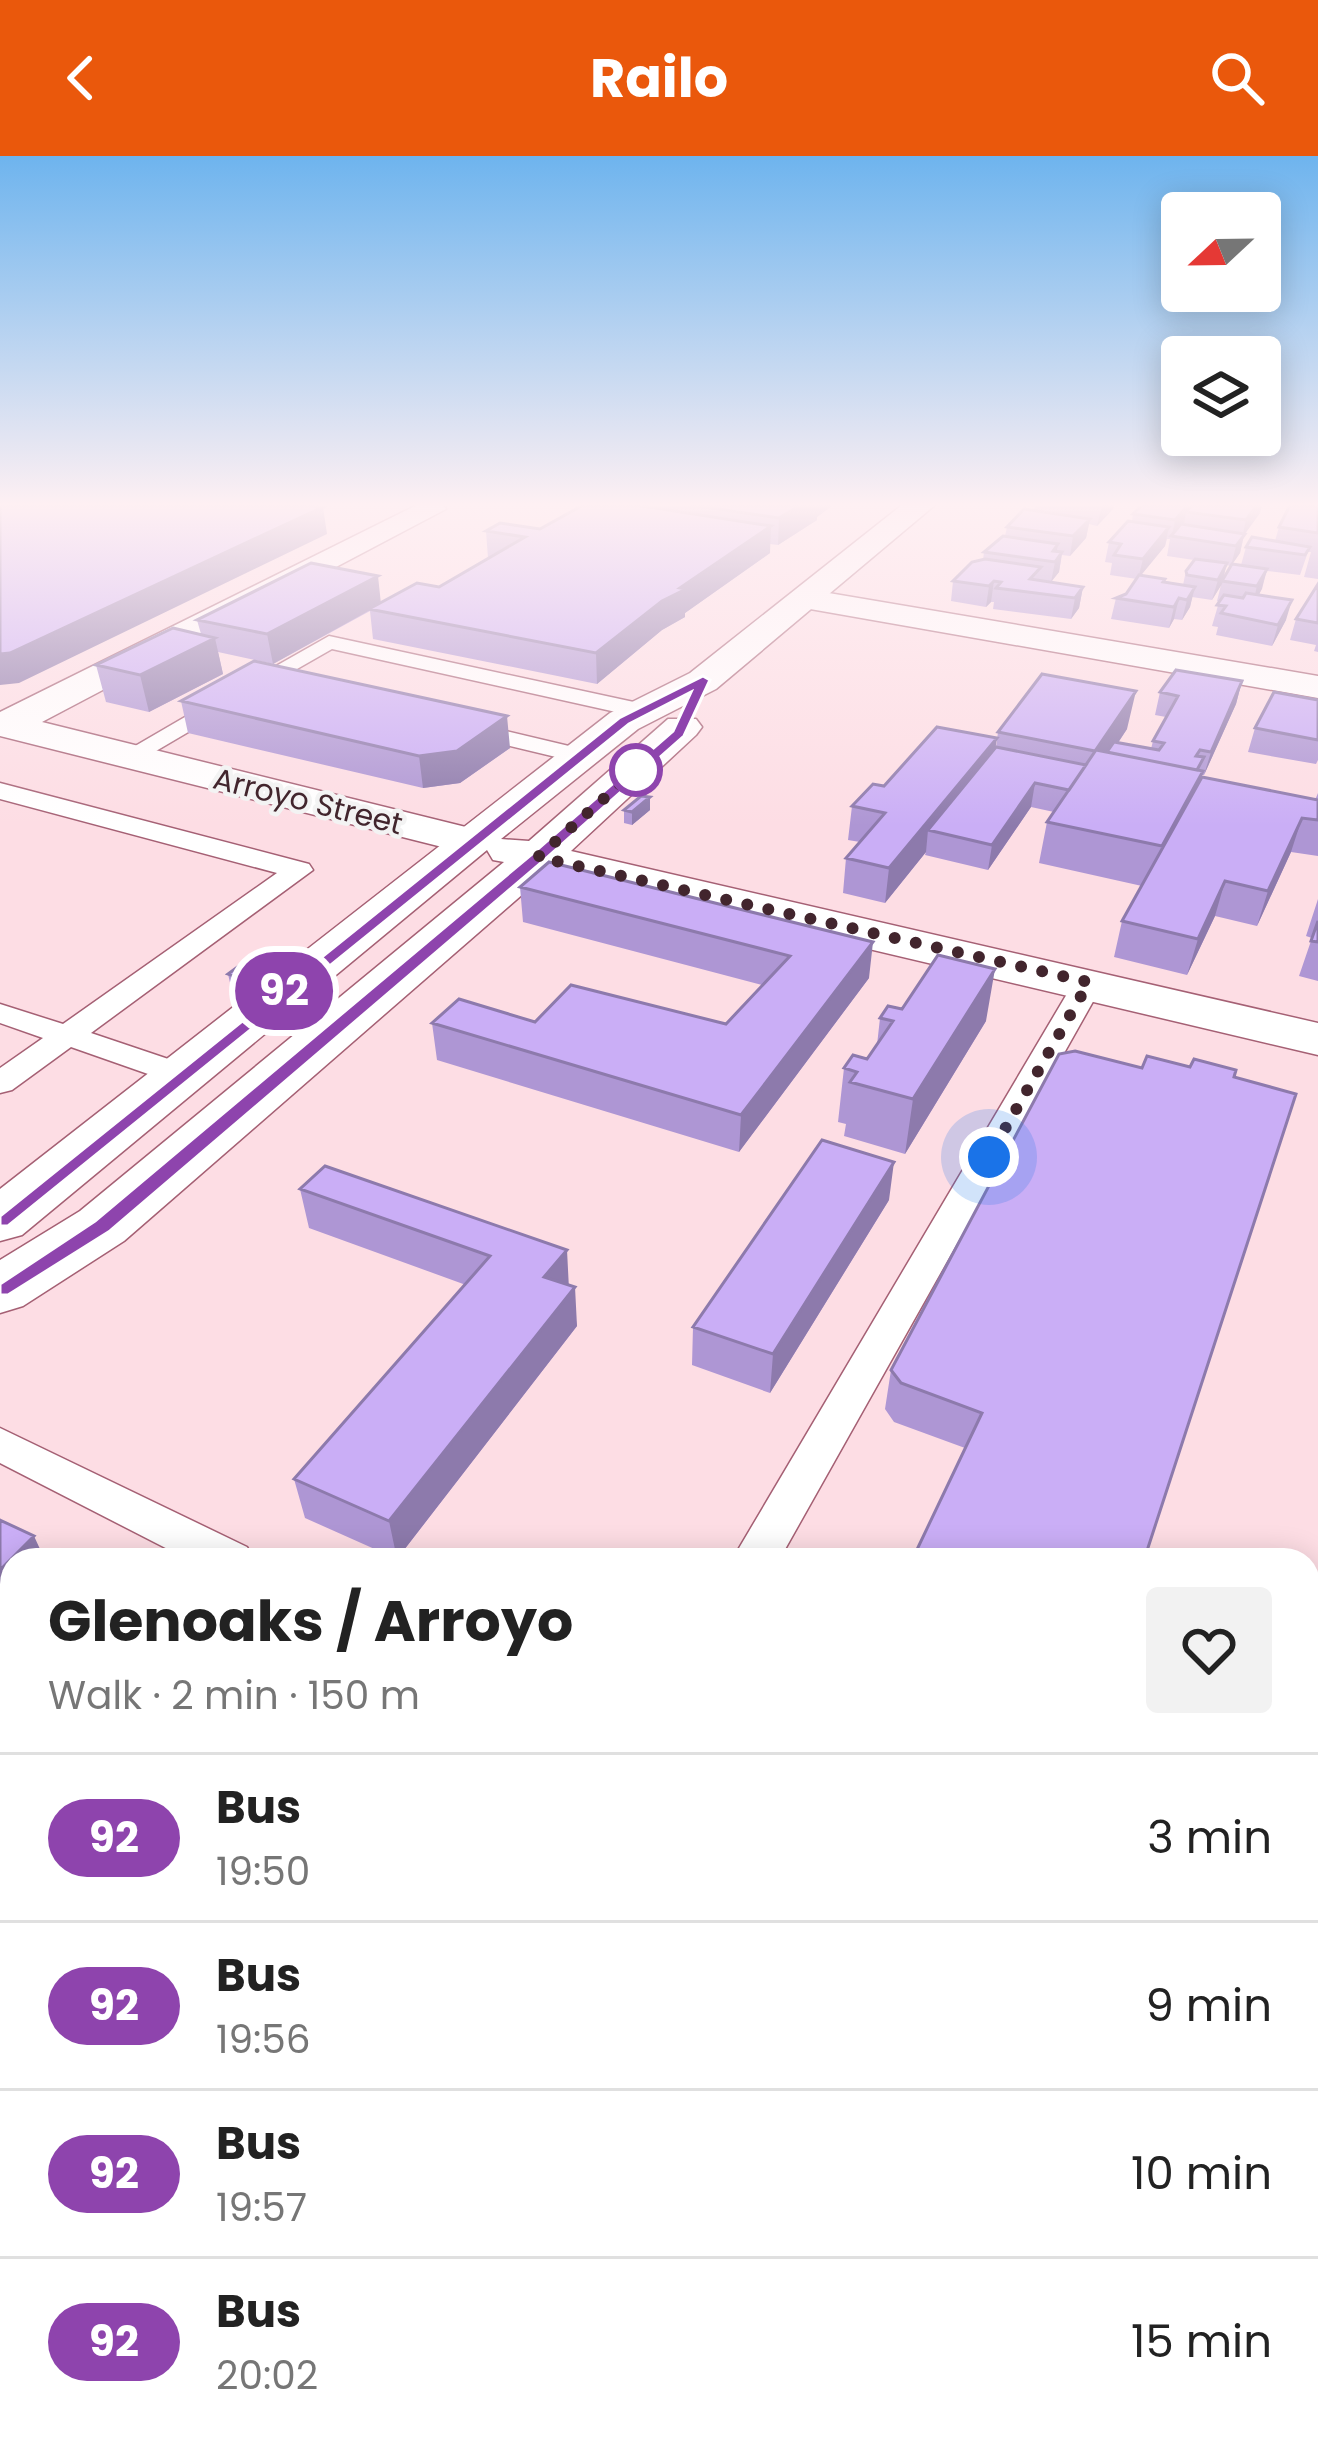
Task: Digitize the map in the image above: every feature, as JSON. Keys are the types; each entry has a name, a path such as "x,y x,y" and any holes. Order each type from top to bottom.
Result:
{"main road":[{"path":"3,724 226,612"},
{"path":"0,1221 470,841 644,711 703,680 788,612"},
{"path":"887,612 1318,686"},
{"path":"0,1290 103,1226 538,857 679,733 703,680"},
{"name":"Arroyo Street","path":"3,724 470,841 1318,1039"}],"lane":[{"path":"130,756 328,642 644,711"},
{"path":"263,679 310,690"},
{"path":"448,724 581,756"},
{"path":"0,791 298,870 0,1082"},
{"path":"762,1548 1089,982"},
{"path":"0,1013 180,1074"},
{"path":"0,1444 207,1548"}],"building":[{"path":"0,612 98,612 10,653 0,654"},
{"path":"213,612 309,612 267,634 197,620"},
{"path":"385,612 648,612 596,653"},
{"path":"1222,612 1285,612 1278,625"},
{"path":"1300,612 1318,612 1318,623 1296,619"},
{"path":"173,628 215,638 140,675 96,665"},
{"path":"254,661 507,716 457,751 419,756 181,701"},
{"path":"1176,670 1242,681 1211,752 1200,750 1196,756 1204,757 1197,770 1107,752 1114,742 1159,750 1164,743 1153,741 1178,696 1160,692"},
{"path":"1042,674 1136,691 1095,751 998,732"},
{"path":"1274,692 1318,700 1318,740 1255,728"},
{"path":"937,727 997,738 889,868 846,858 885,813 852,806 873,784 884,786"},
{"path":"996,747 1086,765 1069,790 1035,783 992,845 928,830"},
{"path":"1096,750 1203,771 1162,846 1047,822"},
{"path":"1202,777 1318,800 1318,820 1302,818 1268,891 1225,881 1198,939 1122,921"},
{"path":"641,796 650,797 632,812 624,810"},
{"path":"549,862 873,942 741,1115 432,1023 459,999 535,1022 571,985 726,1024 790,956 520,887"},
{"path":"254,955 263,958 237,977 228,974"},
{"path":"938,955 995,969 913,1099 850,1082 857,1072 844,1068 853,1055 867,1059 893,1021 880,1018 888,1006 902,1009"},
{"path":"1075,1051 1142,1068 1147,1056 1190,1067 1194,1059 1236,1070 1234,1077 1296,1094 1148,1548 918,1548 982,1413 901,1383 891,1370 1059,1054"},
{"path":"822,1140 894,1162 773,1354 693,1327"},
{"path":"325,1166 567,1250 544,1277 575,1287 389,1521 294,1479 490,1256 300,1189"},
{"path":"0,1520 34,1536 22,1548 0,1548"}],"bus line":[{"name":"92","path":"0,1221 624,721 703,680 679,733 538,857 103,1226 0,1290"}],"route":[{"path":"636,770 538,857 1089,982 989,1157"}]}
